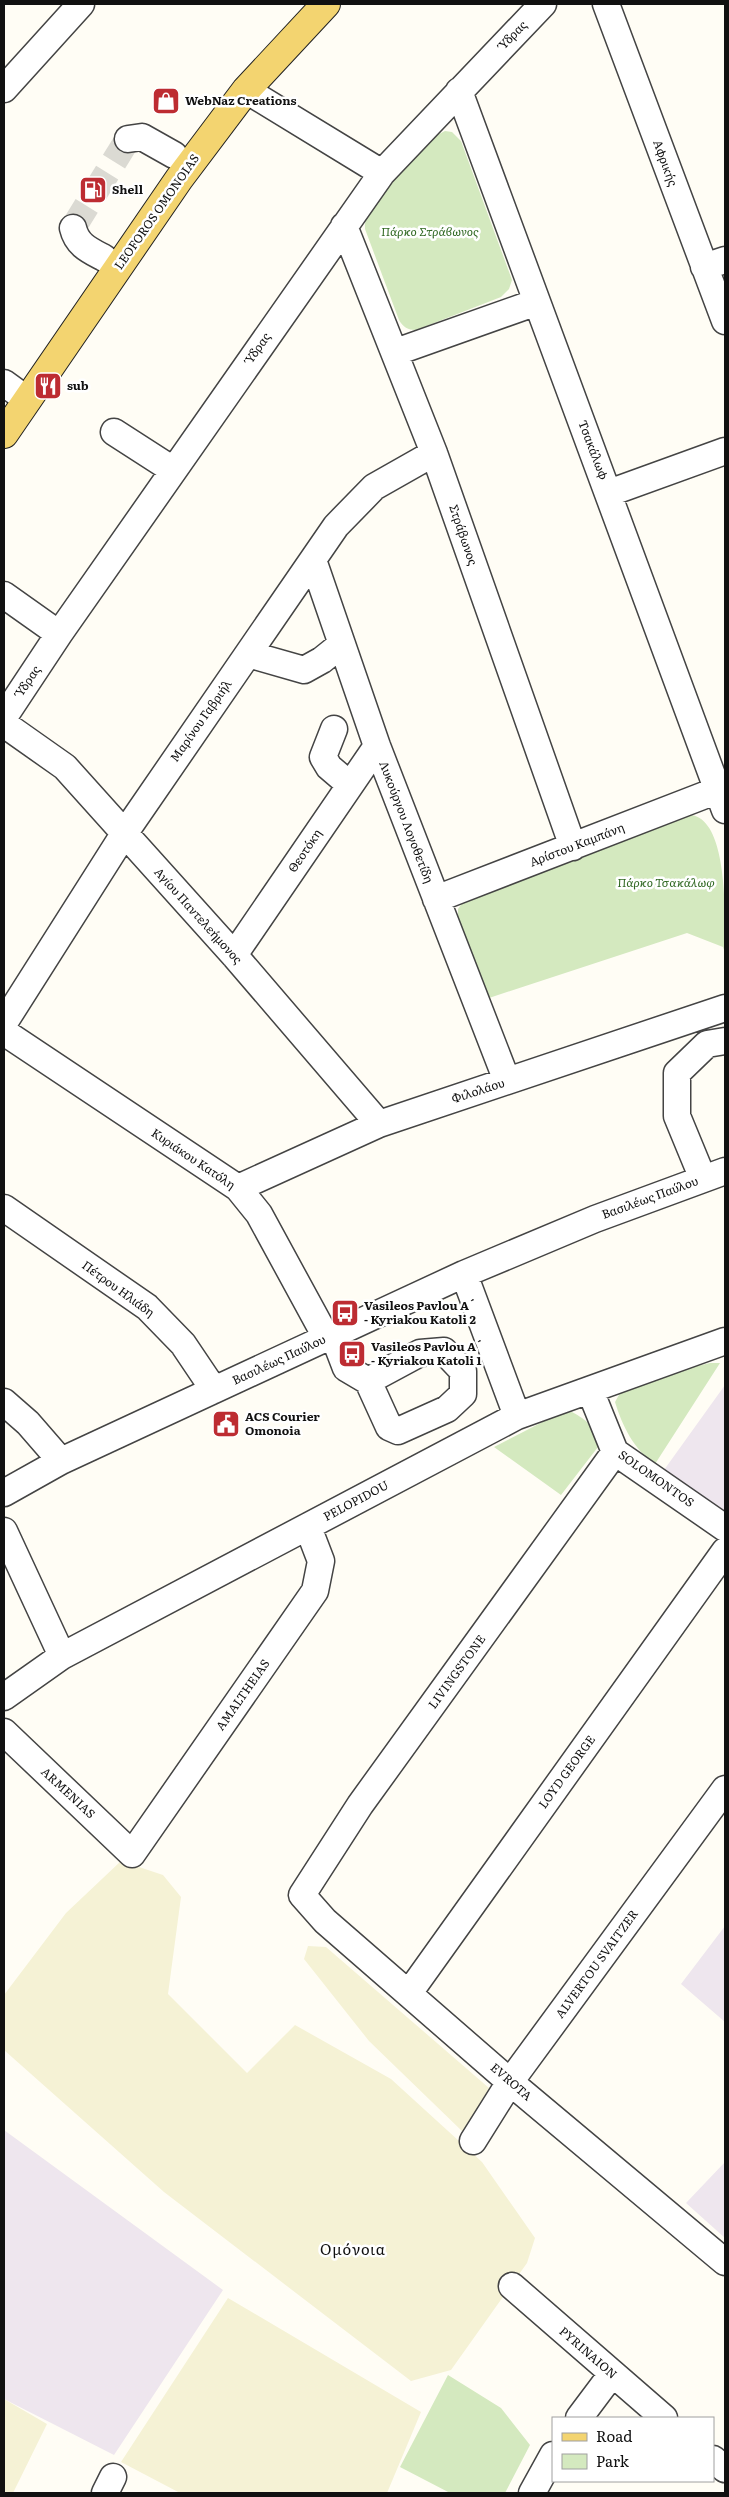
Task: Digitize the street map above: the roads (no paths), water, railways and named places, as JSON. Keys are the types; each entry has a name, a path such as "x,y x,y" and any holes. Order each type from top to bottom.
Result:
{"main road":[{"name":"LEOFOROS OMONOIAS","path":"4,434 11,392 174,155 234,76 301,4"},
{"name":"LEOFOROS OMONOIAS","path":"11,392 179,179 246,90 326,4"}],"street":[{"path":"4,88 82,4"},
{"name":"Ύδρας","path":"4,717 59,634 382,173 543,4"},
{"name":"Αφρικής","path":"606,4 714,263 725,321"},
{"path":"246,90 382,173"},
{"name":"Τσακάλωφ","path":"459,91 721,800"},
{"path":"128,139 142,138 174,155"},
{"name":"Στράβωνος","path":"344,226 396,352 434,453 573,847"},
{"path":"73,228 75,237 82,246 104,258"},
{"path":"396,352 538,302"},
{"path":"114,432 173,470"},
{"path":"609,493 725,451"},
{"name":"Μαρίνου Γαβριήλ","path":"4,1023 124,834 336,526 374,487 434,453"},
{"name":"Λυκούργου Λογοθετίδη","path":"312,560 377,746 506,1081"},
{"path":"4,595 59,634"},
{"path":"248,654 304,670 322,660 342,644"},
{"name":"Αγίου Παντελεήμονος","path":"4,724 66,767 234,955 379,1124"},
{"path":"334,729 323,757 329,767 350,785"},
{"name":"Θεοτόκη","path":"234,955 377,746"},
{"name":"Αρίστου Καμπάνη","path":"436,899 573,847 721,800"},
{"name":"Φιλολάου","path":"238,1188 379,1124 725,1008"},
{"name":"Κυριάκου Κατόλη","path":"4,1032 238,1188 259,1214 330,1336 346,1368 368,1381"},
{"path":"714,1175 678,1116 677,1073 708,1044 725,1041"},
{"name":"Βασιλέως Παύλου","path":"4,1493 61,1461 464,1274 595,1218 714,1175"},
{"name":"Πέτρου Ηλιάδη","path":"4,1208 147,1307 183,1344 214,1390"},
{"path":"464,1274 517,1416"},
{"name":"PELOPIDOU","path":"4,1697 62,1656 517,1416 725,1341"},
{"name":"SOLOMONTOS","path":"590,1390 616,1452 725,1528"},
{"path":"4,1402 28,1423 61,1461"},
{"name":"LIVINGSTONE","path":"302,1895 360,1805 616,1452"},
{"name":"AMALTHEIAS","path":"132,1854 315,1591 321,1561 308,1527"},
{"path":"4,1531 62,1656"},
{"name":"LOYD GEORGE","path":"409,1993 725,1550"},
{"name":"ARMENIAS","path":"4,1732 132,1854"},
{"name":"ALVERTOU SVAITZER","path":"473,2141 510,2082 725,1789"},
{"name":"EVROTA","path":"302,1895 325,1921 510,2082 725,2262"},
{"name":"PYRINAION","path":"512,2286 663,2417"},
{"path":"580,2417 612,2374"},
{"path":"532,2493 552,2457"},
{"path":"714,2460 725,2469"}],"tunnel":[{"path":"73,228 128,139"}],"place":[{"name":"WebNaz Creations","path":"166,101"},
{"name":"Shell","path":"93,190"},
{"name":"sub","path":"48,386"},
{"name":"Vasileos Pavlou A´ - Kyriakou Katoli 2","path":"345,1313"},
{"name":"Vasileos Pavlou A´ - Kyriakou Katoli 1","path":"352,1354"},
{"name":"ACS Courier Omonoia","path":"226,1424"}],"district":[{"name":"Ομόνοια","path":"353,2250"}],"park label":[{"name":"Πάρκο Στράβωνος","path":"430,232"},
{"name":"Πάρκο Τσακάλωφ","path":"666,883"}]}
